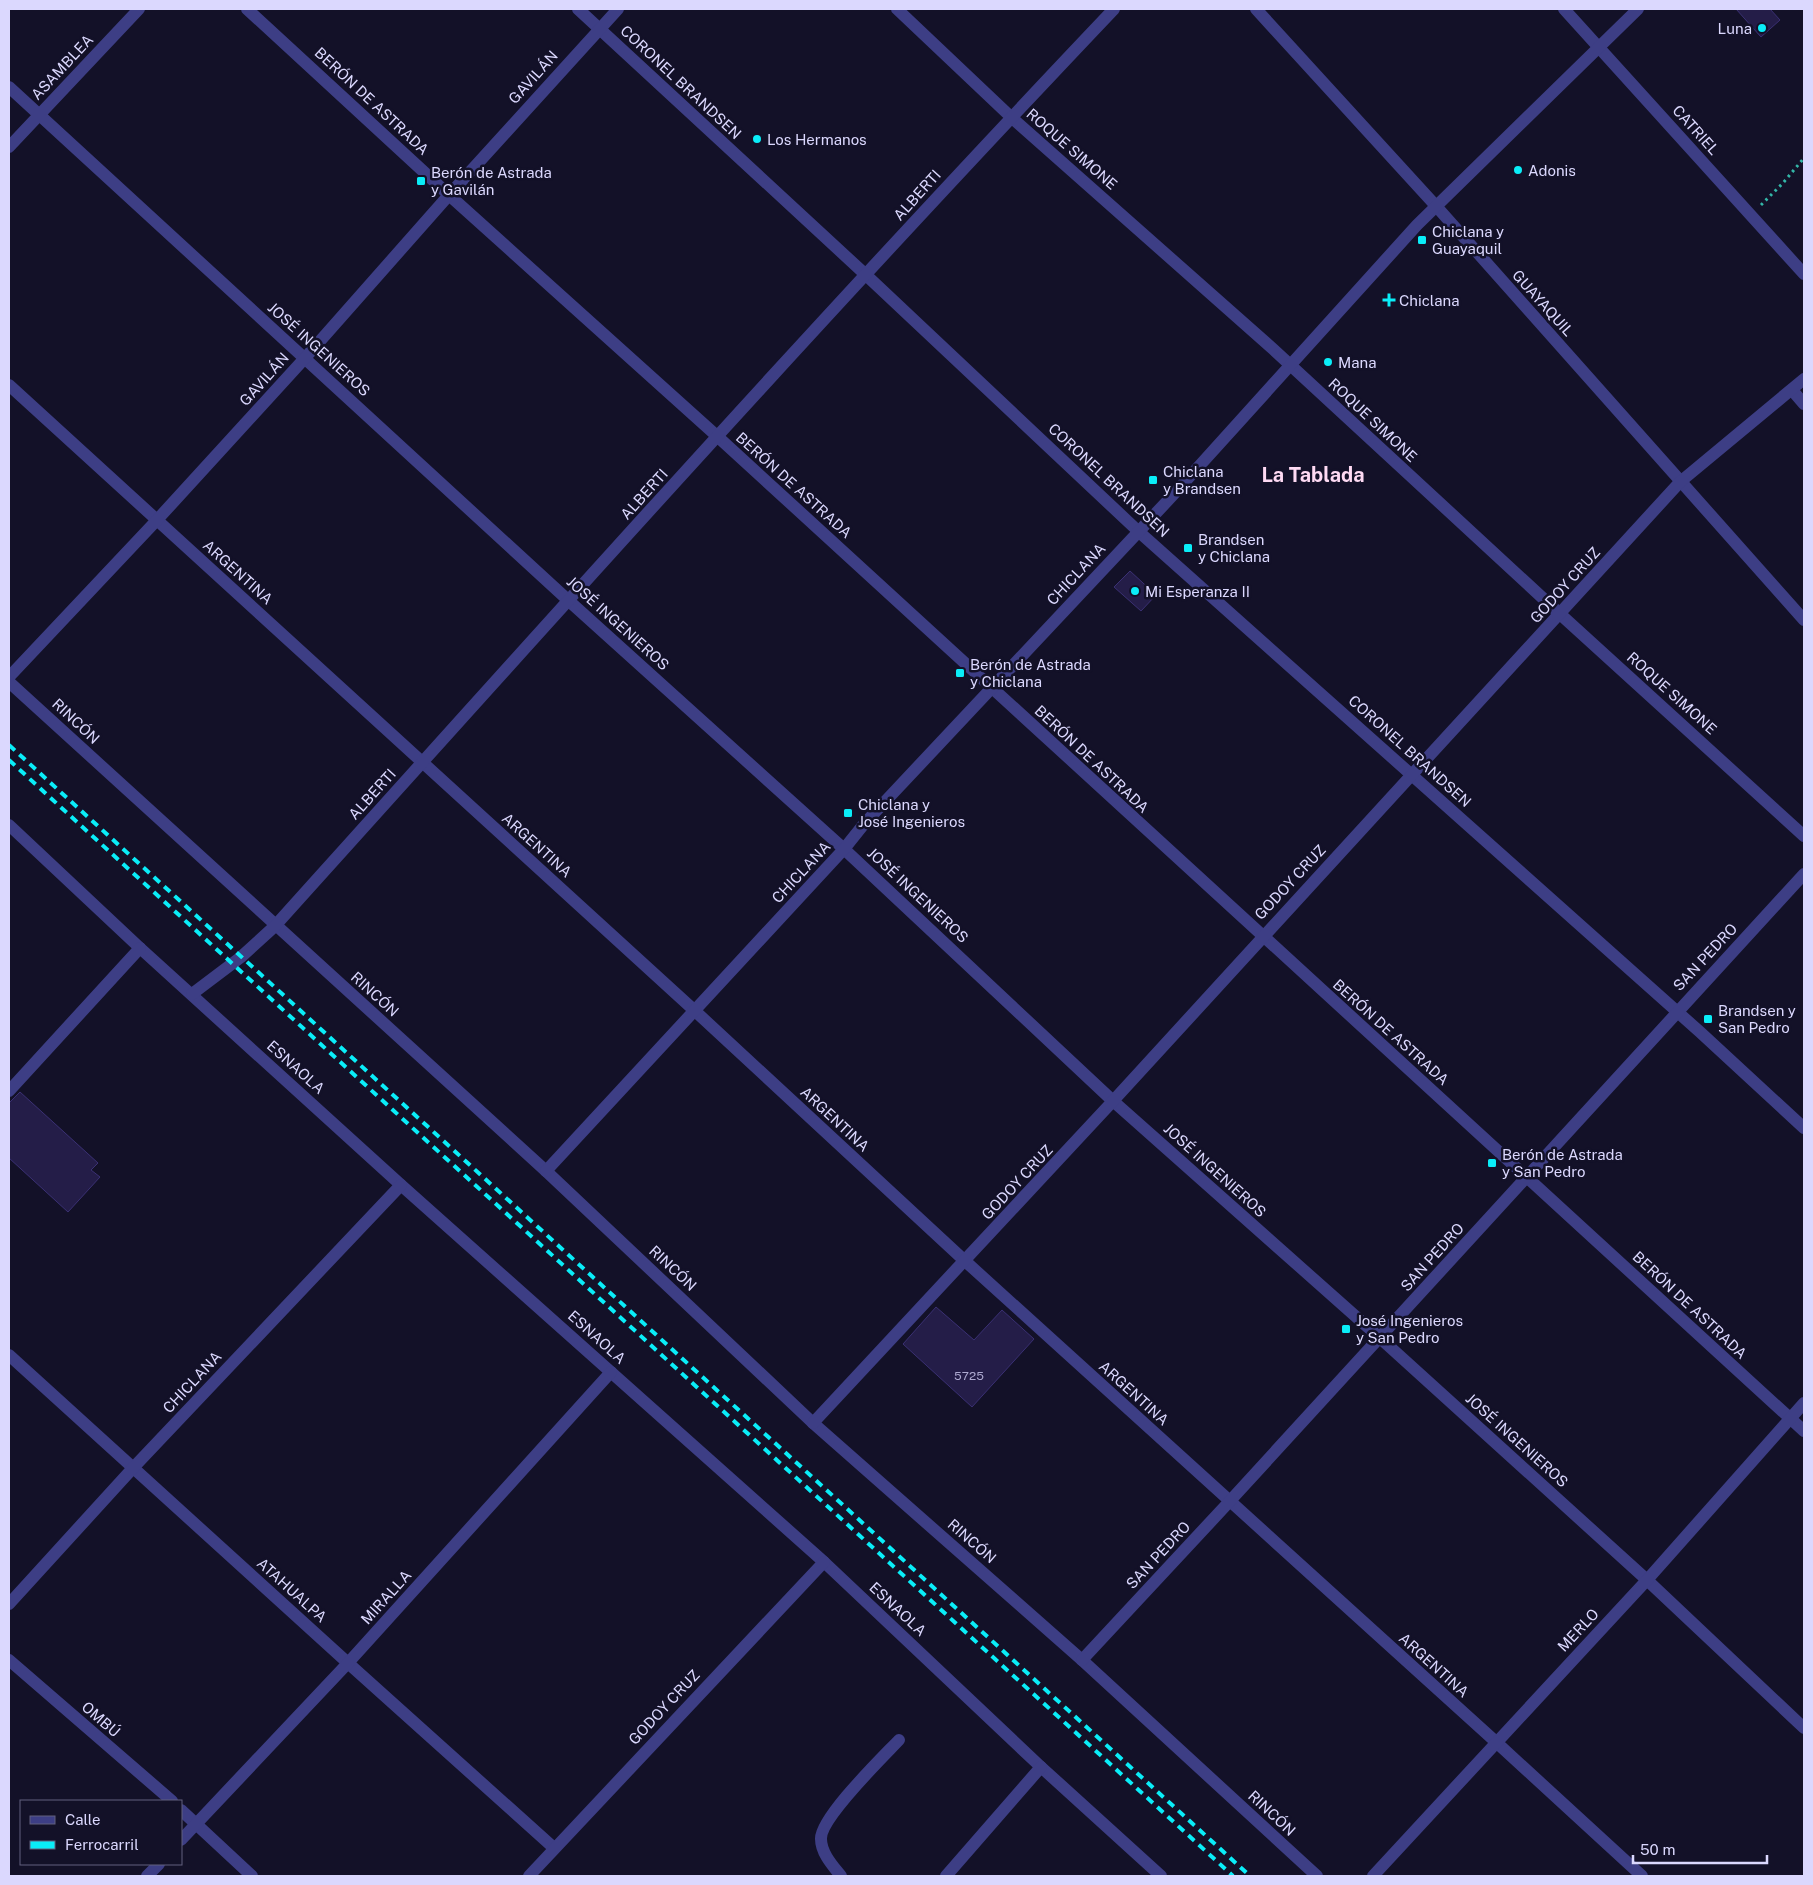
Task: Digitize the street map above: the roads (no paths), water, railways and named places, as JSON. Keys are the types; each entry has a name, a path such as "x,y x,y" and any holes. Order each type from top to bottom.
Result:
{"street":[{"name":"ASAMBLEA","path":"9,147 139,9"},
{"name":"BERÓN DE ASTRADA","path":"247,9 449,195 718,437 1262,937 1804,1431"},
{"name":"CORONEL BRANDSEN","path":"578,9 866,275 1138,531 1412,774 1804,1128"},
{"name":"GAVILÁN","path":"9,677 157,520 305,358 449,195 618,9"},
{"name":"ROQUE SIMONE","path":"897,9 1012,117 1290,364 1560,614 1804,836"},
{"name":"ALBERTI","path":"192,994 241,957 275,926 866,275 1114,9"},
{"name":"GUAYAQUIL","path":"1256,9 1436,206 1804,620"},
{"name":"CATRIEL","path":"1564,9 1804,274"},
{"name":"CHICLANA","path":"546,1171 844,849 864,824 1173,495 1290,364 1436,206 1638,9"},
{"name":"JOSÉ INGENIEROS","path":"9,86 569,600 844,849 1114,1101 1380,1338 1646,1580 1804,1728"},
{"name":"GODOY CRUZ","path":"813,1423 1114,1101 1680,482 1804,379"},
{"name":"ARGENTINA","path":"9,384 965,1261 1642,1876"},
{"path":"1792,390 1804,404"},
{"name":"RINCÓN","path":"9,682 546,1171 813,1423 1082,1660 1317,1876"},
{"name":"ESNAOLA","path":"9,825 140,948 401,1185 824,1562 1041,1767 1161,1876"},
{"name":"SAN PEDRO","path":"1082,1660 1380,1338 1804,874"},
{"path":"9,1091 140,948"},
{"name":"CHICLANA","path":"9,1604 133,1468 401,1185"},
{"name":"ATAHUALPA","path":"9,1355 554,1848"},
{"name":"MIRALLA","path":"182,1839 348,1663 611,1372"},
{"name":"MERLO","path":"1373,1876 1646,1580 1804,1403"},
{"name":"GODOY CRUZ","path":"529,1876 824,1562"},
{"name":"OMBÚ","path":"9,1660 171,1800"},
{"path":"841,1876 826,1856 820,1839 826,1823 899,1740"},
{"path":"946,1876 1041,1767"},
{"path":"182,1811 252,1876"},
{"path":"147,1876 158,1865"}],"railway":[{"path":"9,745 1250,1876"},
{"path":"9,760 1233,1876"}],"place":[{"name":"Luna","path":"1762,28"},
{"name":"Los Hermanos","path":"757,139"},
{"name":"Adonis","path":"1518,170"},
{"name":"Berón de Astrada y Gavilán","path":"421,181"},
{"name":"Chiclana y Guayaquil","path":"1422,240"},
{"name":"Chiclana","path":"1389,300"},
{"name":"Mana","path":"1328,362"},
{"name":"Chiclana y Brandsen","path":"1153,480"},
{"name":"Brandsen y Chiclana","path":"1188,548"},
{"name":"Mi Esperanza II","path":"1135,591"},
{"name":"Berón de Astrada y Chiclana","path":"960,673"},
{"name":"Chiclana y José Ingenieros","path":"848,813"},
{"name":"Brandsen y San Pedro","path":"1708,1019"},
{"name":"Berón de Astrada y San Pedro","path":"1492,1163"},
{"name":"José Ingenieros y San Pedro","path":"1346,1329"}],"district":[{"name":"La Tablada","path":"1313,475"}]}
